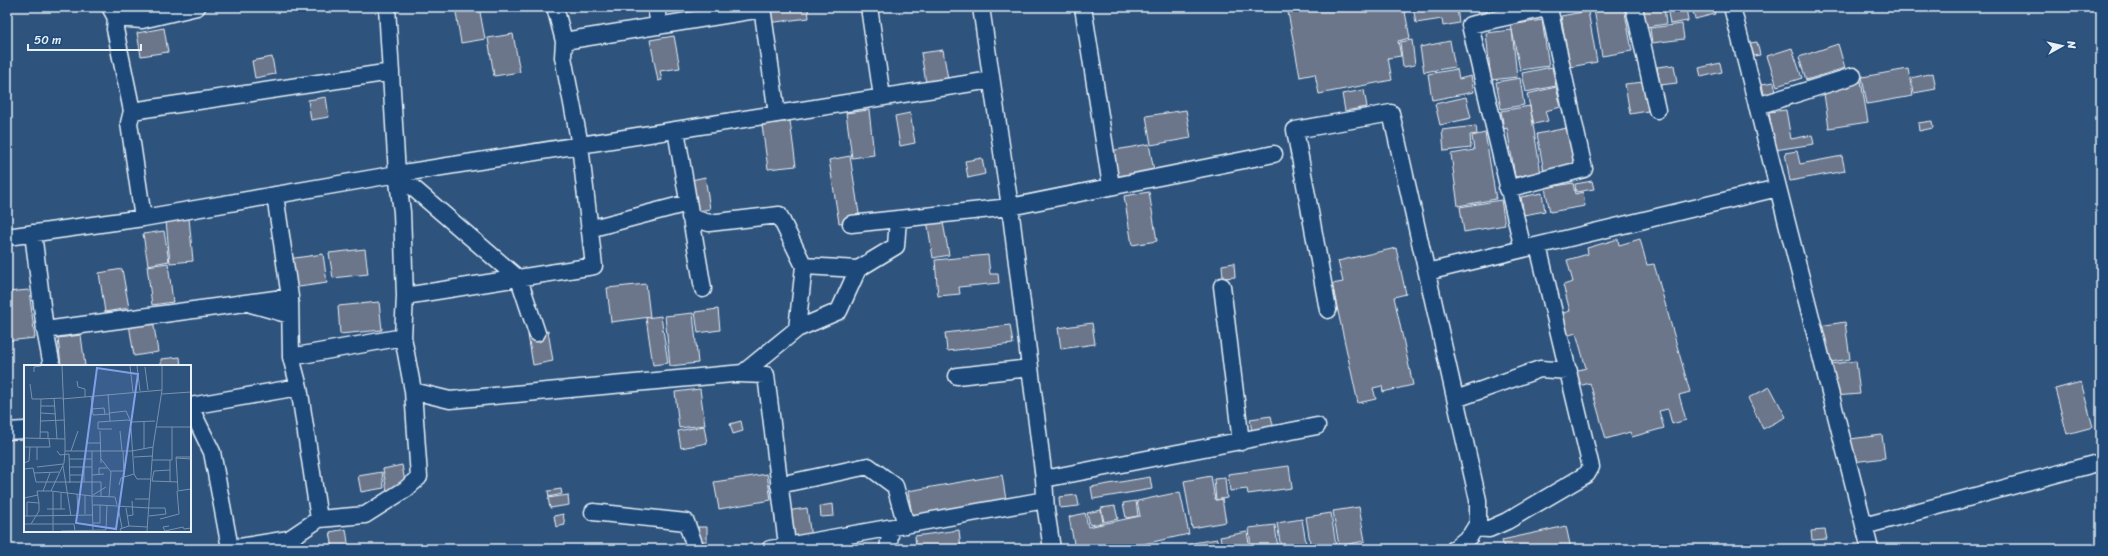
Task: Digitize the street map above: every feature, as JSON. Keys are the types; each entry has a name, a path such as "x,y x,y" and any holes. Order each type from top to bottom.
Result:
{"street":[{"path":"143,218 129,123 132,111 115,29 113,12 142,20 197,7"},
{"path":"191,409 212,452 229,548 289,544 319,519 365,515 406,489 419,477 414,391 403,337 405,296 402,212 396,174 387,7"},
{"path":"405,296 594,266 580,145 563,57 564,41 555,7"},
{"path":"656,7 659,26"},
{"path":"869,7 882,97"},
{"path":"981,7 990,80 1010,207 1052,549"},
{"path":"1083,7 1110,186"},
{"path":"1507,189 1584,169 1550,7 1470,25 1507,189 1523,249"},
{"path":"1634,7 1657,110"},
{"path":"1732,7 1870,549"},
{"path":"564,41 762,8 777,114"},
{"path":"132,111 391,72"},
{"path":"1757,106 1854,76"},
{"path":"7,237 143,218 396,174 990,80"},
{"path":"1328,310 1295,130 1392,113 1478,500 1478,523 1454,549"},
{"path":"676,130 703,290"},
{"path":"851,224 1010,207 1274,154"},
{"path":"396,174 519,279 537,333"},
{"path":"1427,272 1778,188"},
{"path":"275,195 290,296 291,357 299,386 319,519"},
{"path":"589,228 689,210 709,223 779,215 804,266 797,329"},
{"path":"804,266 858,269 896,246 898,219"},
{"path":"33,233 45,330 52,365"},
{"path":"1475,528 1490,529 1507,521 1587,474 1591,467 1538,246"},
{"path":"739,374 743,373 797,329 839,311 858,269"},
{"path":"1222,286 1242,442"},
{"path":"45,330 290,296"},
{"path":"245,303 290,315"},
{"path":"291,357 403,337"},
{"path":"957,376 1030,368"},
{"path":"1456,399 1540,369 1569,371"},
{"path":"414,391 450,400 739,374 766,375 787,545"},
{"path":"191,407 299,386"},
{"path":"1044,479 1242,442 1317,426"},
{"path":"7,431 24,430"},
{"path":"1864,526 2101,462"},
{"path":"779,485 868,466 895,486 898,526 888,549"},
{"path":"770,549 1045,500"},
{"path":"593,512 686,522 696,549"}],"building":[{"path":"455,7 479,7 485,39 461,43"},
{"path":"765,7 808,7 809,18 767,23"},
{"path":"839,7 854,7 854,9 839,11"},
{"path":"1287,7 1404,7 1410,38 1398,41 1401,56 1388,58 1392,80 1319,94 1315,74 1300,77"},
{"path":"1413,7 1457,7 1459,23 1443,26 1442,19 1416,23"},
{"path":"1476,7 1516,7 1516,9 1478,15"},
{"path":"1605,7 1624,7 1632,51 1602,56 1594,9"},
{"path":"1643,7 1664,7 1666,24 1646,27"},
{"path":"1667,7 1686,7 1688,21 1670,24"},
{"path":"1692,7 1713,7 1715,14 1695,19"},
{"path":"1588,11 1597,62 1570,67 1561,16"},
{"path":"1542,20 1549,66 1520,70 1511,25"},
{"path":"1682,24 1684,39 1652,43 1650,28"},
{"path":"164,28 168,52 141,56 137,33"},
{"path":"1512,30 1517,77 1491,80 1486,33"},
{"path":"513,34 520,72 494,76 488,38"},
{"path":"674,36 680,68 660,71 662,80 658,81 650,40"},
{"path":"1412,40 1415,65 1403,67 1400,42"},
{"path":"1450,41 1455,67 1424,72 1420,47"},
{"path":"1757,42 1760,55 1754,56 1750,43"},
{"path":"1838,44 1845,68 1806,80 1799,57"},
{"path":"1792,48 1802,78 1777,86 1767,56"},
{"path":"943,50 948,79 926,83 921,53"},
{"path":"272,57 275,74 255,78 252,61"},
{"path":"1720,63 1722,72 1701,77 1699,68"},
{"path":"1674,65 1677,83 1660,85 1657,67"},
{"path":"1552,67 1556,86 1526,92 1522,73"},
{"path":"1457,69 1459,79 1471,76 1474,92 1432,100 1428,74"},
{"path":"1908,69 1913,96 1867,104 1862,77"},
{"path":"1933,73 1936,89 1914,93 1911,78"},
{"path":"1520,78 1524,105 1501,109 1496,82"},
{"path":"1861,81 1868,122 1829,128 1823,87"},
{"path":"1644,82 1648,111 1630,114 1625,84"},
{"path":"1774,82 1776,92 1764,95 1762,84"},
{"path":"1556,87 1561,107 1545,111 1548,121 1534,124 1527,94"},
{"path":"1364,90 1367,107 1345,111 1342,94"},
{"path":"326,97 329,117 311,120 308,100"},
{"path":"1466,97 1471,118 1440,125 1435,104"},
{"path":"1530,106 1542,180 1531,181 1530,174 1515,177 1507,128 1504,129 1501,111"},
{"path":"869,110 874,155 852,158 846,113"},
{"path":"1186,110 1191,138 1151,145 1146,116"},
{"path":"1786,110 1791,139 1812,135 1814,144 1775,150 1769,112"},
{"path":"910,113 915,143 900,146 895,116"},
{"path":"790,121 796,166 768,169 762,125"},
{"path":"1932,121 1933,128 1919,131 1918,123"},
{"path":"1476,126 1477,134 1470,135 1471,148 1444,151 1442,130"},
{"path":"1567,128 1575,171 1545,177 1537,134"},
{"path":"1485,133 1496,199 1458,206 1451,154 1474,150 1472,136"},
{"path":"1149,144 1154,171 1114,178 1110,151"},
{"path":"1797,151 1800,164 1842,156 1845,171 1790,181 1785,153"},
{"path":"850,156 860,220 839,223 829,160"},
{"path":"982,158 985,174 968,178 965,161"},
{"path":"705,177 710,209 693,212 687,181"},
{"path":"1592,181 1594,189 1576,192 1575,184"},
{"path":"1573,183 1575,194 1583,192 1585,206 1550,212 1545,188"},
{"path":"1149,192 1157,241 1132,245 1124,196"},
{"path":"1542,193 1545,211 1524,215 1521,197"},
{"path":"1501,200 1505,225 1464,232 1460,207"},
{"path":"942,217 949,255 933,258 927,220"},
{"path":"189,218 193,261 170,263 166,221"},
{"path":"164,231 169,261 148,265 143,234"},
{"path":"1618,239 1619,245 1640,239 1647,265 1654,264 1690,392 1679,395 1686,420 1672,424 1668,409 1659,411 1664,428 1632,437 1630,432 1606,439 1590,383 1579,386 1575,371 1586,368 1576,333 1566,336 1560,314 1570,311 1563,285 1573,282 1567,260 1588,254 1587,248"},
{"path":"1396,248 1406,294 1394,297 1413,385 1383,392 1382,386 1373,388 1376,399 1358,403 1332,284 1343,282 1338,261"},
{"path":"365,249 368,274 333,278 329,253"},
{"path":"323,254 327,283 292,288 288,259"},
{"path":"988,255 990,274 998,274 999,283 959,287 960,294 938,296 935,260"},
{"path":"168,263 173,302 152,305 147,266"},
{"path":"1234,263 1235,277 1223,278 1222,265"},
{"path":"122,269 129,308 105,312 99,273"},
{"path":"646,284 650,317 611,322 607,288"},
{"path":"29,290 35,338 7,341 7,292"},
{"path":"379,302 382,330 340,334 338,306"},
{"path":"718,309 720,330 698,333 695,312"},
{"path":"693,313 698,363 670,366 665,316"},
{"path":"661,316 668,363 653,365 646,318"},
{"path":"153,320 158,352 134,356 129,324"},
{"path":"1845,322 1850,359 1825,363 1819,326"},
{"path":"1092,323 1095,344 1061,349 1058,328"},
{"path":"1010,325 1013,344 947,351 945,333"},
{"path":"548,331 553,361 533,365 528,335"},
{"path":"81,335 85,365 61,365 58,338"},
{"path":"180,357 181,365 161,365 161,359"},
{"path":"1856,361 1860,394 1834,396 1831,364"},
{"path":"2081,382 2093,427 2067,434 2055,389"},
{"path":"1770,387 1786,417 1763,429 1748,398"},
{"path":"700,389 705,425 679,428 675,392"},
{"path":"1271,416 1274,429 1252,433 1250,419"},
{"path":"741,421 743,431 733,434 730,424"},
{"path":"704,426 707,443 681,448 678,431"},
{"path":"1882,435 1885,458 1853,462 1850,439"},
{"path":"402,465 406,488 387,491 383,469"},
{"path":"1289,466 1292,488 1248,494 1247,489 1230,491 1228,474"},
{"path":"382,472 384,488 361,492 358,476"},
{"path":"767,474 771,500 719,509 714,482"},
{"path":"1002,475 1007,506 913,521 908,491"},
{"path":"1211,476 1215,500 1222,499 1226,522 1192,528 1184,481"},
{"path":"1150,477 1152,489 1093,499 1091,487"},
{"path":"1225,478 1227,498 1216,500 1214,479"},
{"path":"561,489 562,494 549,497 548,491"},
{"path":"1180,492 1189,534 1121,549 1075,549 1069,517 1085,513 1088,527 1140,516 1137,501"},
{"path":"568,495 569,505 550,508 548,498"},
{"path":"1077,495 1079,506 1060,508 1059,497"},
{"path":"1136,501 1138,516 1126,518 1123,503"},
{"path":"833,504 834,516 821,517 820,506"},
{"path":"1115,506 1118,519 1104,522 1101,508"},
{"path":"1359,507 1365,541 1339,546 1333,511"},
{"path":"807,508 811,538 790,540 786,511"},
{"path":"1101,510 1103,523 1090,525 1087,513"},
{"path":"1331,513 1336,546 1311,549 1306,517"},
{"path":"563,514 565,525 556,527 554,516"},
{"path":"1302,519 1307,549 1281,549 1277,523"},
{"path":"1275,525 1278,549 1251,549 1249,528"},
{"path":"1566,526 1571,549 1504,549 1502,540"},
{"path":"698,527 707,527 707,541 698,541"},
{"path":"346,529 349,549 333,549 330,532"},
{"path":"959,530 961,549 916,549 915,536"},
{"path":"1825,530 1827,539 1812,540 1811,531"},
{"path":"1247,532 1250,549 1223,549 1220,537"},
{"path":"1217,539 1219,549 1193,549 1192,543"},
{"path":"1192,546 1192,549 1167,549"}]}
